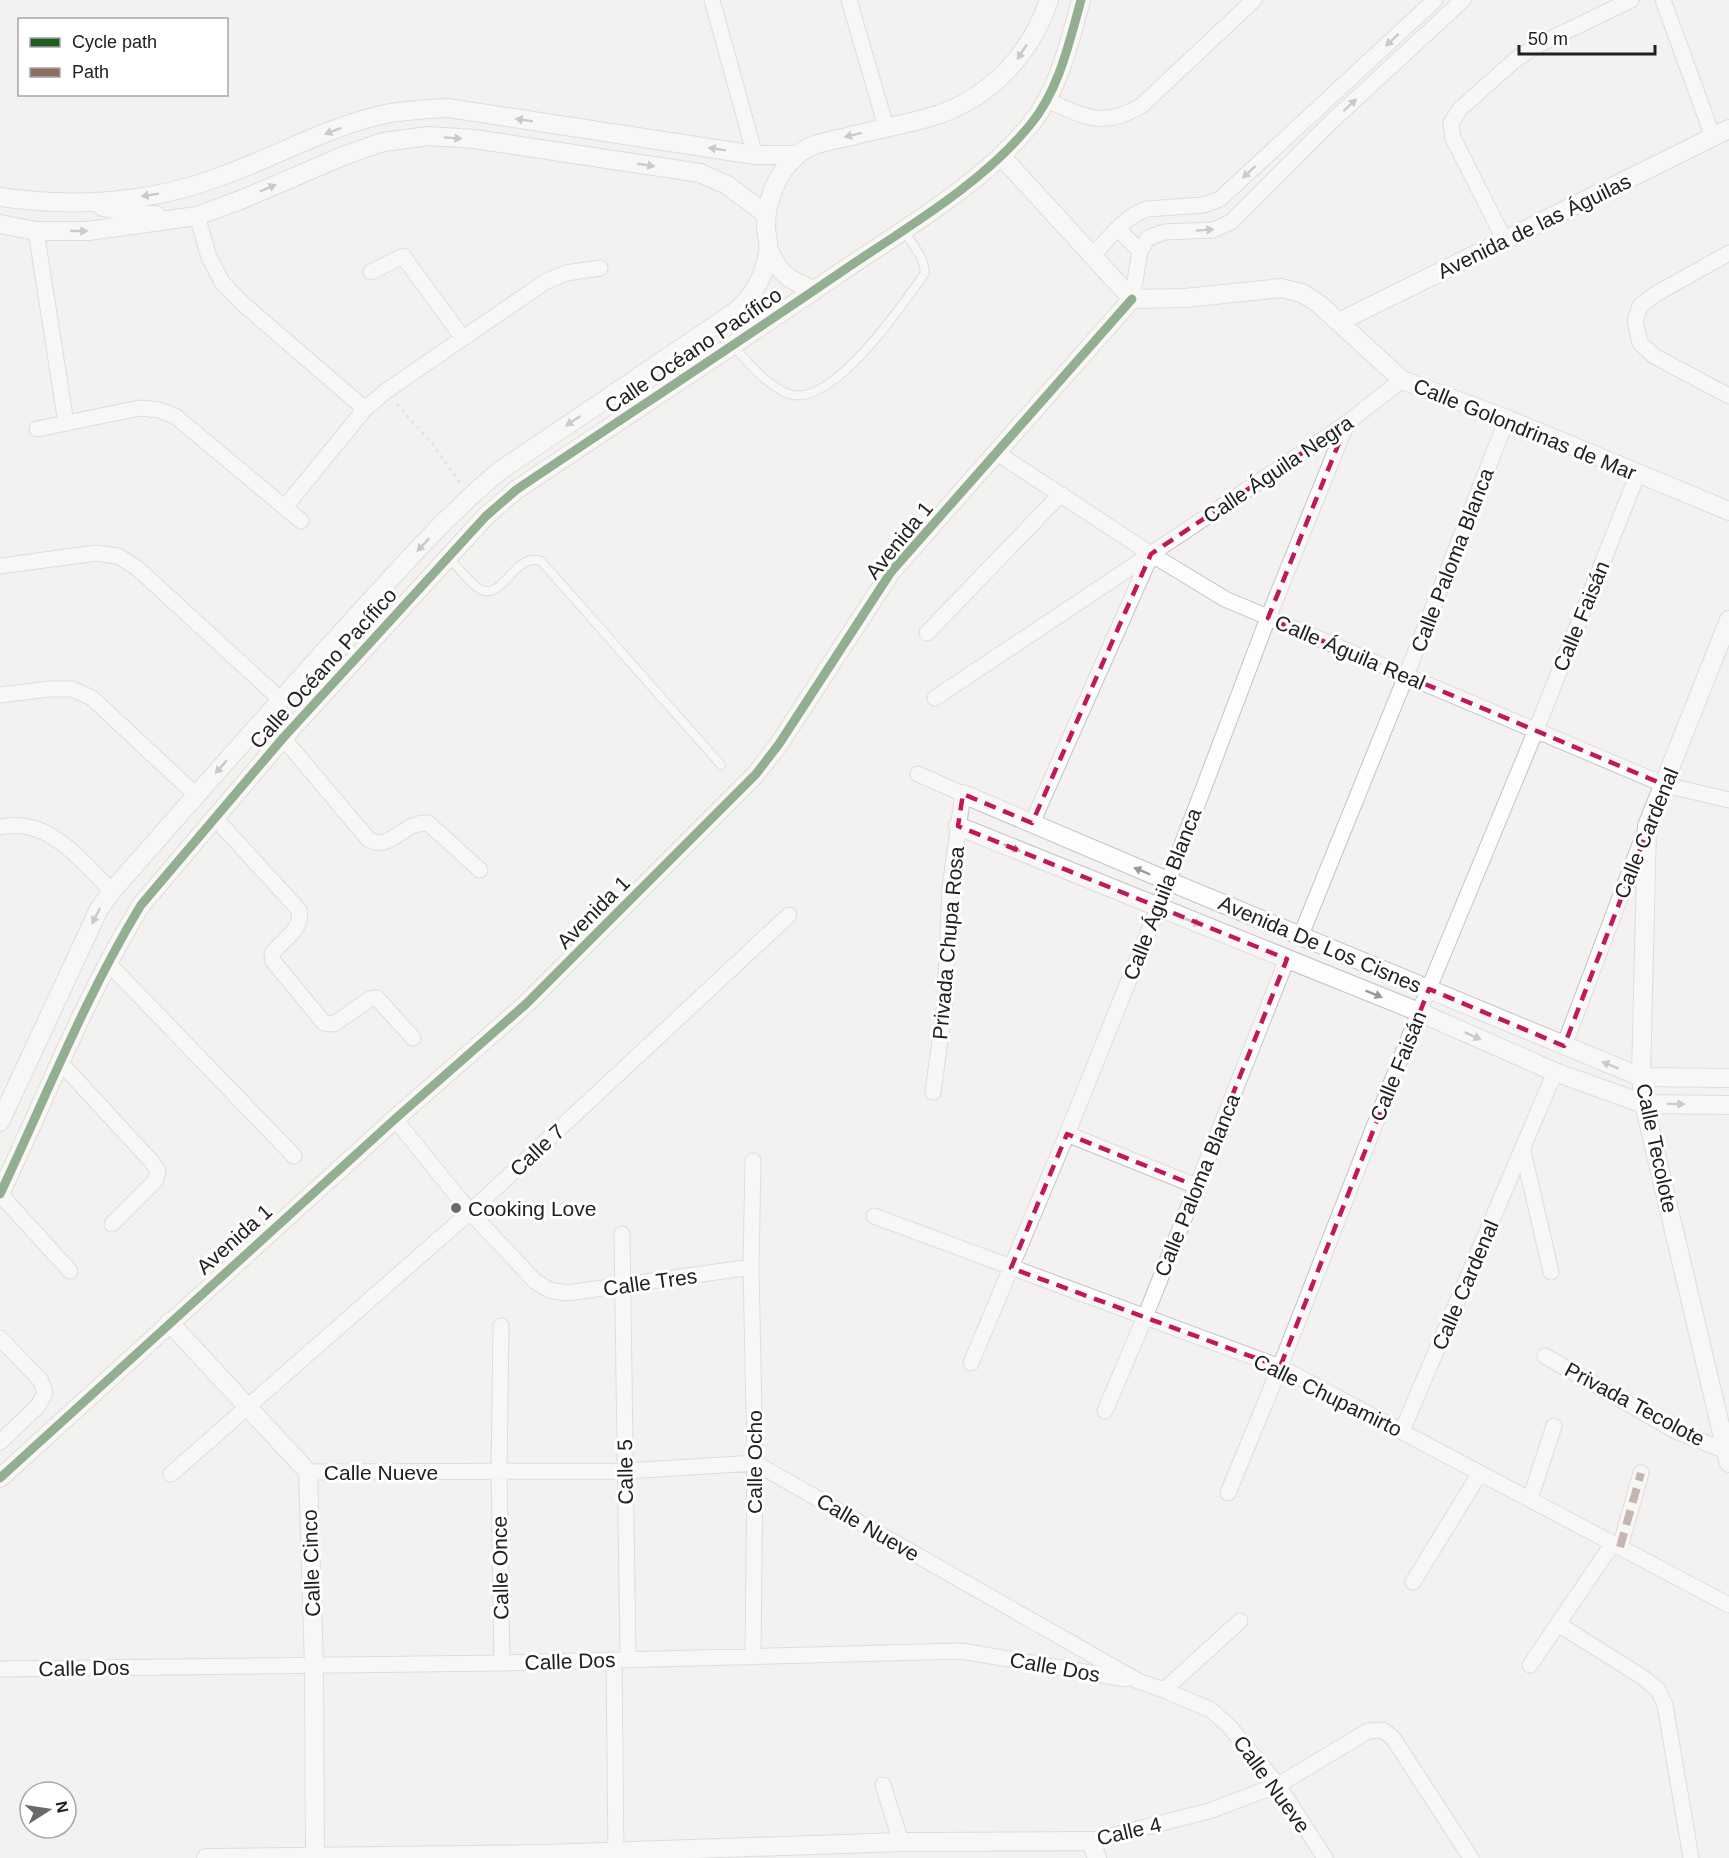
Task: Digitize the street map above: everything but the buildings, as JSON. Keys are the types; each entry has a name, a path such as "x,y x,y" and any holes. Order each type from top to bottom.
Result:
{"street":[{"path":"712,0 755,155"},
{"path":"849,0 886,127"},
{"path":"0,197 33,202 93,203 190,187 336,129 380,116 418,109 448,108 755,155 796,155 815,145 939,114 971,101 989,89 1014,64 1031,39 1049,0"},
{"name":"Calle Océano Pacífico","path":"0,1194 59,1061 108,963 141,905 283,738 486,516 516,490 903,230 1002,157 1031,124 1047,100 1058,77 1081,0"},
{"path":"1047,100 1080,114 1101,119 1122,117 1140,106 1254,0"},
{"path":"1093,255 1130,217 1148,209 1203,205 1220,199 1435,0"},
{"path":"1132,299 1140,251 1148,238 1155,234 1213,230 1231,222 1332,121 1463,0"},
{"path":"1505,241 1453,138 1450,123 1460,109 1514,61 1534,47 1631,0"},
{"path":"1663,0 1721,133"},
{"path":"1319,107 1332,121"},
{"name":"Avenida de las Águilas","path":"1339,322 1721,133"},
{"path":"0,224 36,231 88,231 197,216 383,142 428,136 474,139 700,173 727,185 766,213"},
{"name":"Calle Océano Pacífico","path":"0,1122 99,909 112,891 280,699 469,496 501,470 736,311 754,293 763,273 769,250 766,213 772,191 796,155"},
{"path":"1002,157 1132,299"},
{"path":"1220,199 1231,222"},
{"path":"93,203 141,214 197,216"},
{"path":"197,216 209,257 222,282 242,303 365,409"},
{"path":"1118,229 1140,251"},
{"path":"36,231 66,423"},
{"path":"769,250 785,276 814,290"},
{"path":"1729,253 1654,295 1640,306 1635,321 1640,343 1654,356 1729,396"},
{"path":"371,272 403,256 462,337"},
{"path":"285,507 365,409 386,391 545,282 566,273 600,268"},
{"name":"Calle Golondrinas de Mar","path":"1132,299 1185,298 1281,288 1302,293 1319,304 1402,380 1508,419 1729,511"},
{"name":"Avenida 1","path":"0,1478 169,1322 526,1004 756,774 779,744 891,572 1132,299"},
{"name":"Calle Águila Negra","path":"935,698 1347,423 1402,380"},
{"path":"37,429 132,409 159,410 175,416 301,521"},
{"name":"Calle Paloma Blanca","path":"1301,935 1508,419"},
{"name":"Calle Águila Blanca","path":"971,1363 1068,1134 1347,423"},
{"name":"Calle Águila Real","path":"997,453 1151,554 1225,599 1665,785 1729,800"},
{"name":"Calle Faisán","path":"1227,1493 1280,1367 1419,1012 1536,730 1638,473"},
{"path":"927,633 1061,494"},
{"path":"0,566 96,553 118,556 137,568 280,699"},
{"path":"1032,823 1151,554"},
{"path":"390,580 410,599"},
{"name":"Calle Cardenal","path":"1564,1046 1647,826 1729,620"},
{"path":"0,695 49,689 72,689 92,698 196,795"},
{"path":"283,738 369,840 377,844 386,842 412,825 428,823 480,870"},
{"name":"Avenida De Los Cisnes","path":"918,774 1168,882 1641,1077 1729,1078"},
{"name":"Privada Chupa Rosa","path":"933,1092 945,1003 950,887 963,794"},
{"path":"215,818 298,910 301,917 298,926 272,954 273,961 324,1023 334,1024 370,999 377,998 413,1038"},
{"path":"0,827 23,826 46,832 112,891"},
{"name":"Avenida De Los Cisnes","path":"958,826 1419,1012 1556,1072 1644,1104 1729,1105"},
{"name":"Calle Tecolote","path":"1647,826 1641,1077 1644,1104 1728,1457"},
{"name":"Calle 7","path":"171,1474 470,1212 789,915"},
{"name":"Calle Paloma Blanca","path":"1105,1411 1145,1317 1287,959"},
{"path":"108,963 294,1156"},
{"path":"59,1061 152,1162 158,1172 155,1181 112,1224"},
{"name":"Calle Cardenal","path":"1402,1431 1556,1072"},
{"path":"395,1119 470,1212"},
{"path":"1068,1134 1196,1186"},
{"path":"1523,1151 1551,1272"},
{"name":"Calle Ocho","path":"753,1161 751,1267 755,1463 753,1657"},
{"path":"0,1194 70,1271"},
{"name":"Calle Tres","path":"470,1212 535,1281 549,1290 567,1293 751,1267"},
{"name":"Calle Chupamirto","path":"874,1216 1280,1367 1729,1605"},
{"name":"Calle 5","path":"621,1659 626,1471 622,1234"},
{"path":"169,1322 308,1472"},
{"name":"Calle Once","path":"501,1326 499,1473 502,1663"},
{"path":"0,1338 40,1381 45,1393 38,1406 0,1442"},
{"name":"Privada Tecolote","path":"1545,1356 1676,1431 1728,1457"},
{"path":"1530,1499 1554,1426"},
{"name":"Calle Nueve","path":"308,1472 626,1471 755,1463 1138,1681 1211,1710 1229,1726 1278,1785 1325,1858"},
{"name":"Calle Cinco","path":"308,1472 314,1666 315,1858"},
{"path":"1413,1582 1480,1473"},
{"path":"1530,1665 1616,1545 1641,1473"},
{"path":"1164,1690 1240,1621"},
{"path":"1558,1624 1644,1678 1658,1690 1665,1706 1691,1858"},
{"name":"Calle Dos","path":"0,1669 502,1663 961,1651 1138,1681"},
{"path":"616,1855 621,1659"},
{"name":"Calle 4","path":"206,1858 616,1855 901,1842 1094,1849 1209,1812 1278,1785 1368,1731 1383,1730 1393,1738 1471,1858"},
{"path":"883,1785 901,1842"}],"lane":[{"path":"732,345 773,386 792,395 813,393 837,379 886,326 925,273 918,252 903,230"},
{"path":"448,557 479,589 489,591 497,589 524,561 534,559 541,561 720,765"}],"path":[{"path":"386,391 434,446 469,496"}],"highlighted area":[{"path":"1347,423 1268,618 1665,785 1564,1046 1429,989 1280,1367 1011,1268 1067,1134 1196,1186 1287,959 958,826 963,794 1032,823 1151,554"}],"marked path":[{"path":"1620,1547 1641,1473"}],"cycle path":[{"path":"0,1194 84,1011 141,905 283,738 486,516 516,490 943,204 990,166 1030,125 1049,97 1062,66 1081,0"},
{"path":"0,1478 395,1119 526,1004 756,774 779,744 891,572 1132,299"}],"place":[{"name":"Cooking Love","path":"456,1208"}]}
